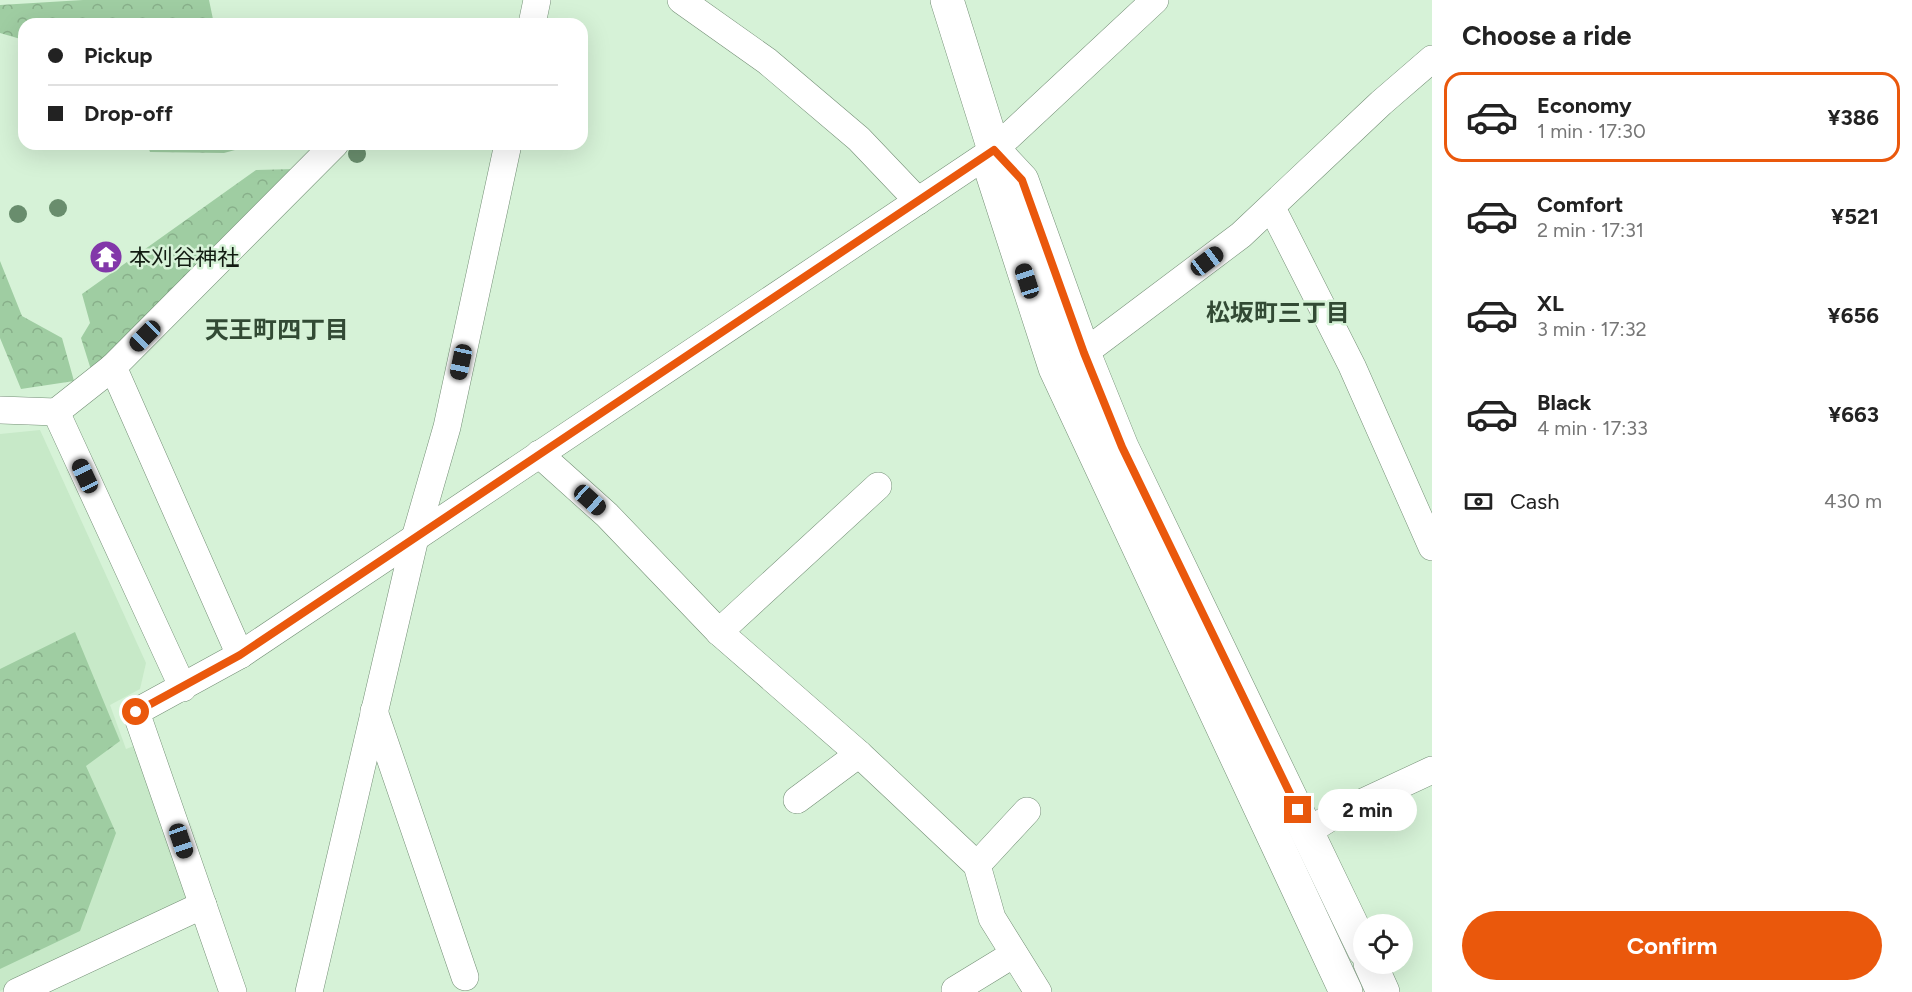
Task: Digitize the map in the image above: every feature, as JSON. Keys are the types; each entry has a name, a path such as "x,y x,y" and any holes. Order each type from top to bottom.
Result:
{"street":[{"path":"533,18 537,0"},
{"path":"681,0 767,62 842,125 918,201"},
{"path":"947,0 994,150 992,173 1055,368 1346,992"},
{"path":"233,992 136,712 240,655 994,150 1155,0"},
{"path":"1084,353 1241,235 1381,103 1432,59"},
{"path":"0,410 56,412 113,368 329,150"},
{"path":"309,992 415,538 447,427 506,150"},
{"path":"994,150 1022,180 1084,353 1122,447 1353,926"},
{"path":"1272,208 1352,366 1432,547"},
{"path":"113,368 240,655"},
{"path":"56,412 183,688"},
{"path":"539,454 608,515 719,632 859,754 976,866 992,918 1038,992"},
{"path":"719,632 878,486"},
{"path":"374,711 465,977"},
{"path":"796,800 859,754"},
{"path":"1309,831 1331,817 1432,770"},
{"path":"976,866 1027,811"},
{"path":"17,992 203,905"},
{"path":"955,990 1014,954"},
{"path":"1375,974 1383,992"}],"shaded area":[{"path":"40,430 146,663 140,689 110,705 126,749 139,744 188,904 0,991 0,434"}],"green space":[{"path":"83,0 209,0 213,18 18,18 18,38 0,33 0,5"},
{"path":"149,150 235,150 224,153 150,152"},
{"path":"295,169 92,373 81,338 90,323 82,294 256,170"},
{"path":"0,261 22,316 62,338 74,381 21,389 0,338"},
{"path":"75,632 120,741 86,766 116,833 80,931 0,969 0,669"}],"place":[{"name":"本刈谷神社","path":"106,257"}],"district":[{"name":"松坂町三丁目","path":"1278,313"},
{"name":"天王町四丁目","path":"277,330"}],"route":[{"path":"136,712 240,655 994,150 1022,180 1084,353 1122,447 1298,810"}]}
